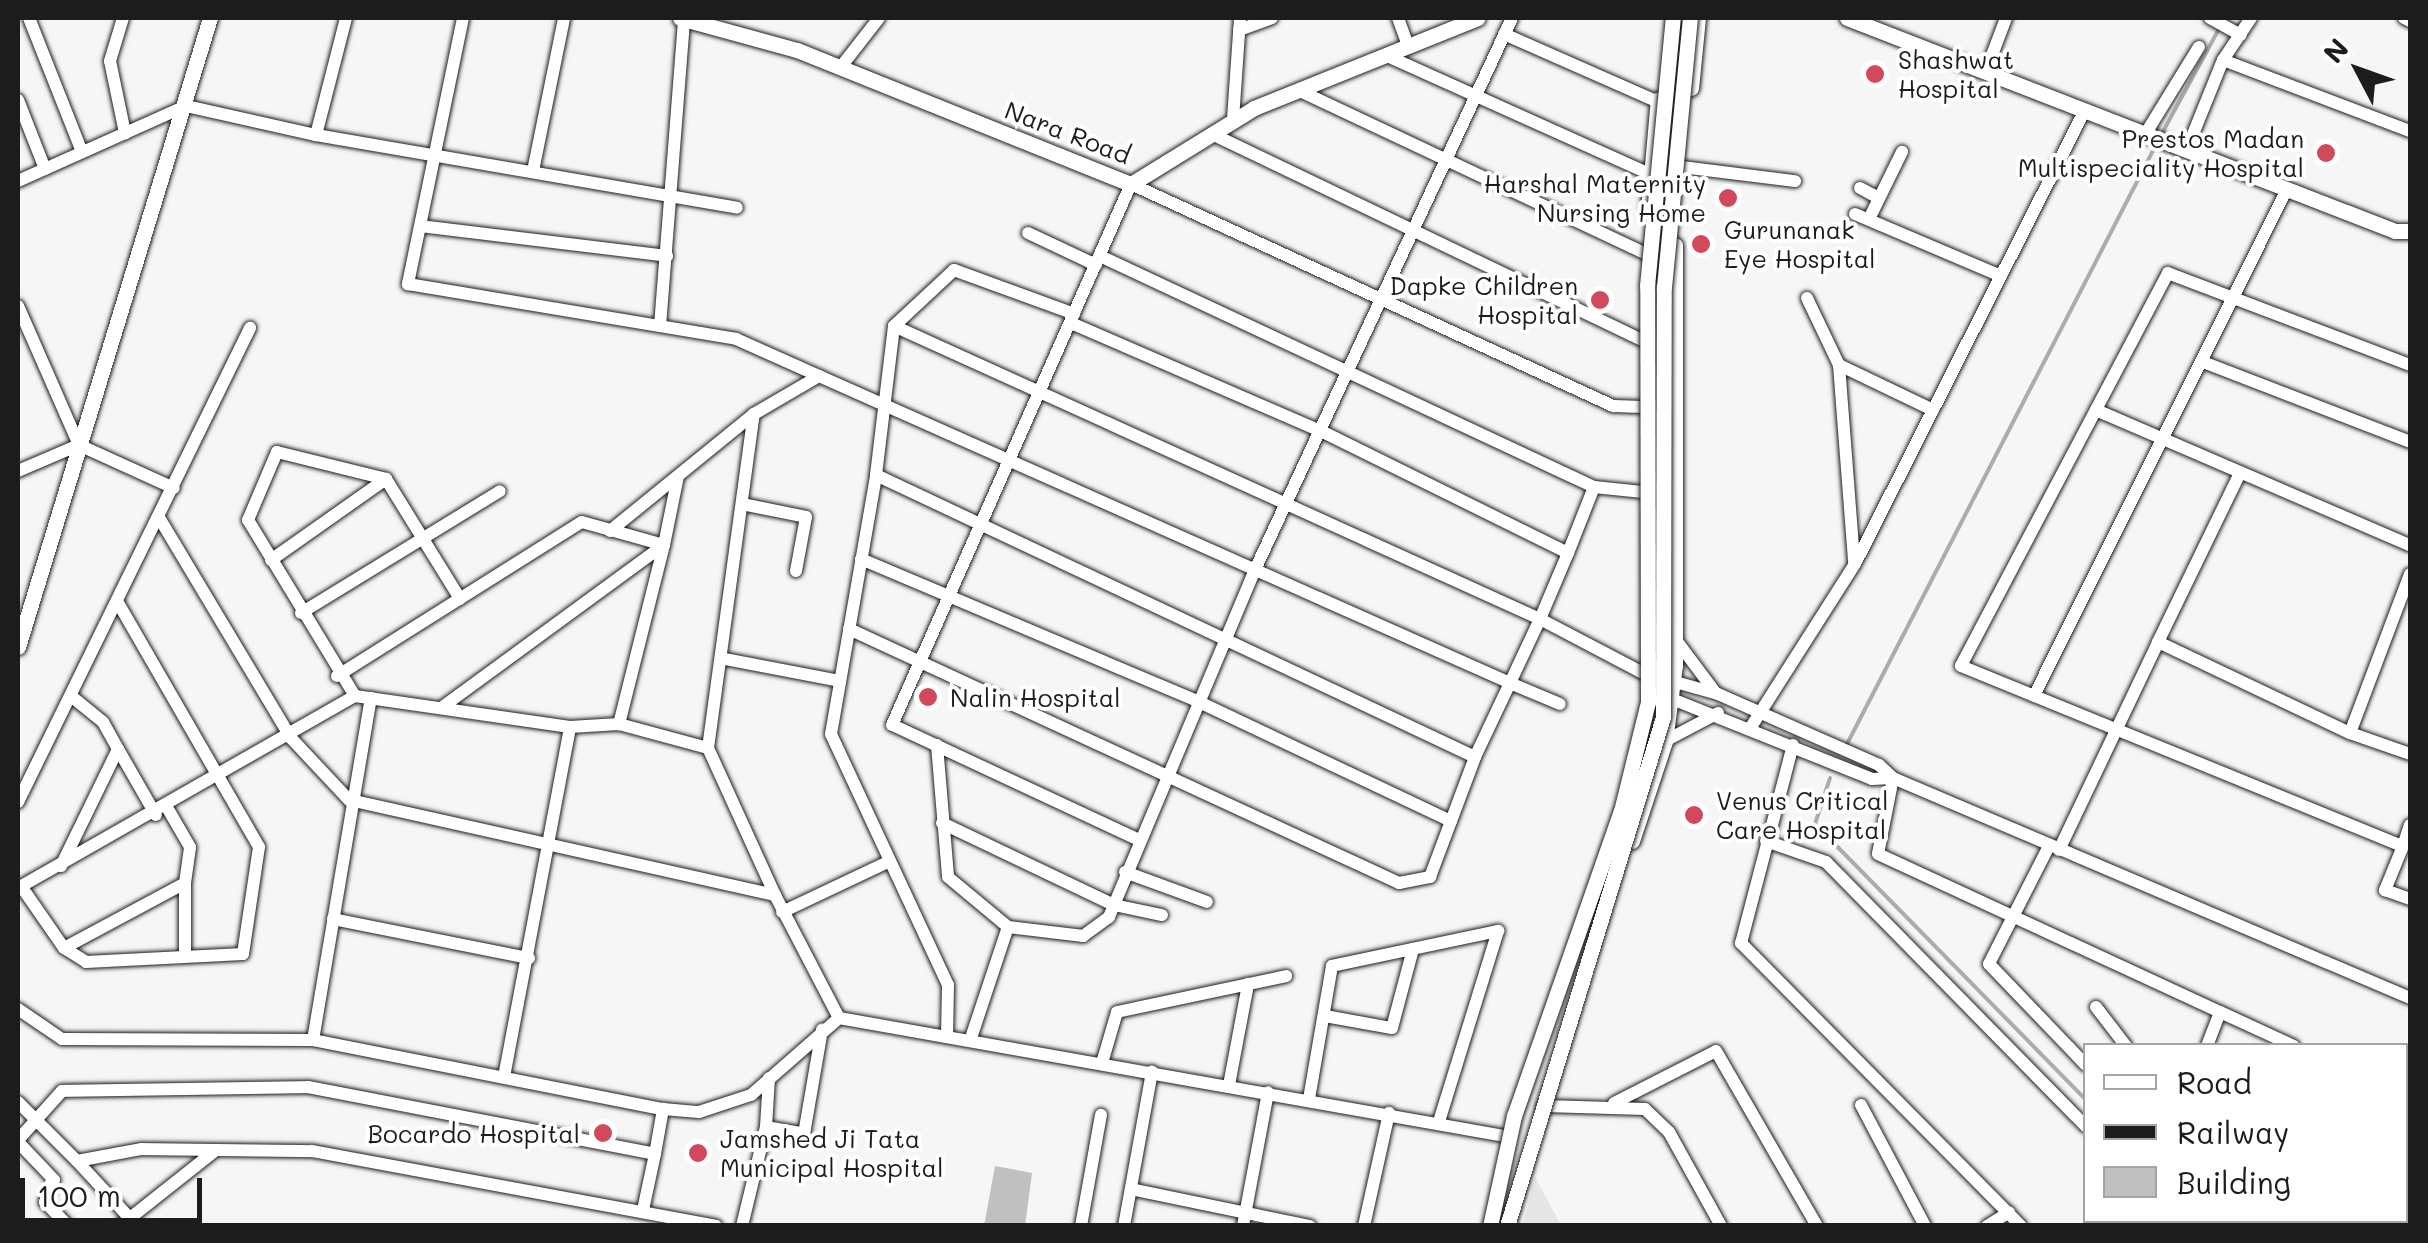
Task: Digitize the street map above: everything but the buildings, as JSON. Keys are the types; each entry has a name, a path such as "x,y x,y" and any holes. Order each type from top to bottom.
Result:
{"main road":[{"path":"18,647 210,18"},
{"name":"Nara Road","path":"688,19 840,68 1131,184 1233,119 1478,18"},
{"path":"1487,1226 1504,1136 1610,826 1642,693 1645,253 1650,174 1670,18"},
{"path":"1487,1226 1514,1116 1621,811 1648,702 1646,286 1670,18"},
{"path":"1509,1226 1663,718 1664,288 1690,18"},
{"path":"1509,1226 1544,1106 1665,740 1675,638 1672,408 1682,167 1698,18"},
{"path":"1847,18 2403,231 2410,248"}],"street":[{"path":"123,18 110,60 125,133"},
{"path":"316,135 346,18"},
{"path":"463,18 408,284 736,338 1253,574 1560,704"},
{"path":"534,171 564,18"},
{"path":"840,68 879,18"},
{"path":"1233,119 1239,24 1272,18"},
{"path":"1398,18 1408,45"},
{"path":"937,745 948,877 1008,927 1082,936 1096,933 1114,905 1137,839 1253,574 1386,298 1512,18"},
{"path":"1986,71 2006,18"},
{"path":"2179,146 2238,33 2251,18"},
{"path":"660,326 688,19"},
{"path":"2213,20 2238,33"},
{"path":"26,23 82,152"},
{"path":"1504,34 1658,102"},
{"path":"2147,134 2199,47"},
{"path":"1385,54 1475,99 1650,174"},
{"path":"2223,60 2410,131"},
{"path":"1298,90 1446,164 1645,253"},
{"path":"18,100 45,169"},
{"path":"18,181 186,106 316,135 737,208"},
{"path":"1751,727 1854,564 2085,110"},
{"path":"1212,134 1417,228 1642,340"},
{"path":"1868,220 1902,152"},
{"path":"1682,167 1794,180"},
{"path":"1137,839 892,724 1131,184 1386,298 1612,406 1672,408"},
{"path":"1860,188 1879,198"},
{"path":"2034,696 2236,298 2287,189"},
{"path":"1854,214 1999,275"},
{"path":"420,226 667,256"},
{"path":"1028,232 1349,370 1594,488 1643,492"},
{"path":"948,1037 948,985 830,734 876,475 894,326 954,270 1072,318 1323,432 1568,553"},
{"path":"2402,846 1961,666 2168,273 2410,365"},
{"path":"1807,298 1840,366 1854,564"},
{"path":"18,306 80,445 174,488"},
{"path":"894,326 1290,501 1540,618 1718,713 1872,779 1893,778"},
{"path":"18,802 160,519 250,328"},
{"path":"2203,362 2410,442"},
{"path":"1840,366 1932,410"},
{"path":"610,531 754,414 819,376"},
{"path":"2096,410 2410,544"},
{"path":"754,414 747,505 708,748 782,912 839,1018"},
{"path":"18,471 80,445"},
{"path":"355,696 337,676 248,520 277,452 386,479 418,541 460,599"},
{"path":"2083,1062 1990,968 2116,730 2240,473"},
{"path":"876,475 1474,757"},
{"path":"619,724 678,476"},
{"path":"270,560 386,479"},
{"path":"849,629 1399,883 1430,876 1474,757 1540,618 1594,488"},
{"path":"300,613 500,491"},
{"path":"747,505 806,517 796,571"},
{"path":"160,519 292,738 349,800 552,850 774,895"},
{"path":"337,676 582,522 664,545"},
{"path":"441,708 664,545"},
{"path":"861,559 1197,701 1451,821"},
{"path":"2350,733 2410,574"},
{"path":"118,603 223,778 259,847 243,954 86,962 64,948 19,887 223,778 355,696 570,728 619,724 708,748"},
{"path":"1675,638 1718,694"},
{"path":"2158,642 2350,733 2410,754"},
{"path":"724,659 840,681"},
{"path":"1642,693 1673,688 1718,694 1893,778 2410,998"},
{"path":"71,696 103,722 118,749 190,847 184,883 185,954"},
{"path":"313,1040 349,800 372,698"},
{"path":"1665,740 1718,713"},
{"path":"504,1078 552,850 570,728"},
{"path":"1792,745 1742,943 2021,1226"},
{"path":"62,866 118,749"},
{"path":"1893,778 1878,854 2287,1043"},
{"path":"942,823 1114,905 1162,915"},
{"path":"2410,826 2384,890 2410,899"},
{"path":"1766,841 1826,862 2083,1124"},
{"path":"782,912 890,861"},
{"path":"1126,872 1207,902"},
{"path":"64,948 184,883"},
{"path":"332,919 529,958"},
{"path":"970,1041 1008,927"},
{"path":"1309,1099 1332,966 1498,930 1439,1122"},
{"path":"1325,1016 1392,1028 1414,949"},
{"path":"1102,1063 1116,1012 1286,976"},
{"path":"1230,1085 1248,984"},
{"path":"2096,1006 2124,1043"},
{"path":"18,1010 62,1039 313,1040 663,1109 720,1109 769,1078 839,1018 1504,1136"},
{"path":"2209,1043 2220,1012"},
{"path":"766,1127 804,1134 822,1030"},
{"path":"1614,1103 1716,1051 1818,1226"},
{"path":"1124,1226 1152,1072"},
{"path":"742,1226 766,1127 769,1078"},
{"path":"68,1226 44,1202 54,1180 18,1141 62,1091 308,1087 655,1154"},
{"path":"1244,1219 1268,1092"},
{"path":"18,1102 77,1161 129,1223 216,1150"},
{"path":"1544,1106 1614,1103 1646,1109 1669,1132 1721,1226"},
{"path":"1862,1105 1925,1226"},
{"path":"643,1210 663,1109"},
{"path":"1364,1226 1389,1113"},
{"path":"1081,1226 1101,1115"},
{"path":"77,1161 88,1153 312,1151 716,1226"},
{"path":"1131,1188 1244,1219 1301,1224"},
{"path":"1987,1226 2009,1212"}],"shaded area":[{"path":"1535,1177 1561,1225 1523,1225"}],"waterway":[{"path":"2160,137 2225,18"},
{"path":"1846,746 2156,145"},
{"path":"1830,778 1815,824 2083,1097"}],"railway":[{"path":"1494,1226 1520,1114 1642,762 1652,694 1651,276 1677,18"}],"place":[{"name":"Shashwat Hospital","path":"1875,74"},
{"name":"Prestos Madan Multispeciality Hospital","path":"2326,153"},
{"name":"Harshal Maternity Nursing Home","path":"1728,198"},
{"name":"Gurunanak Eye Hospital","path":"1701,244"},
{"name":"Dapke Children Hospital","path":"1600,300"},
{"name":"Nalin Hospital","path":"928,697"},
{"name":"Venus Critical Care Hospital","path":"1694,815"},
{"name":"Bocardo Hospital","path":"603,1133"},
{"name":"Jamshed Ji Tata Municipal Hospital","path":"698,1153"}]}
